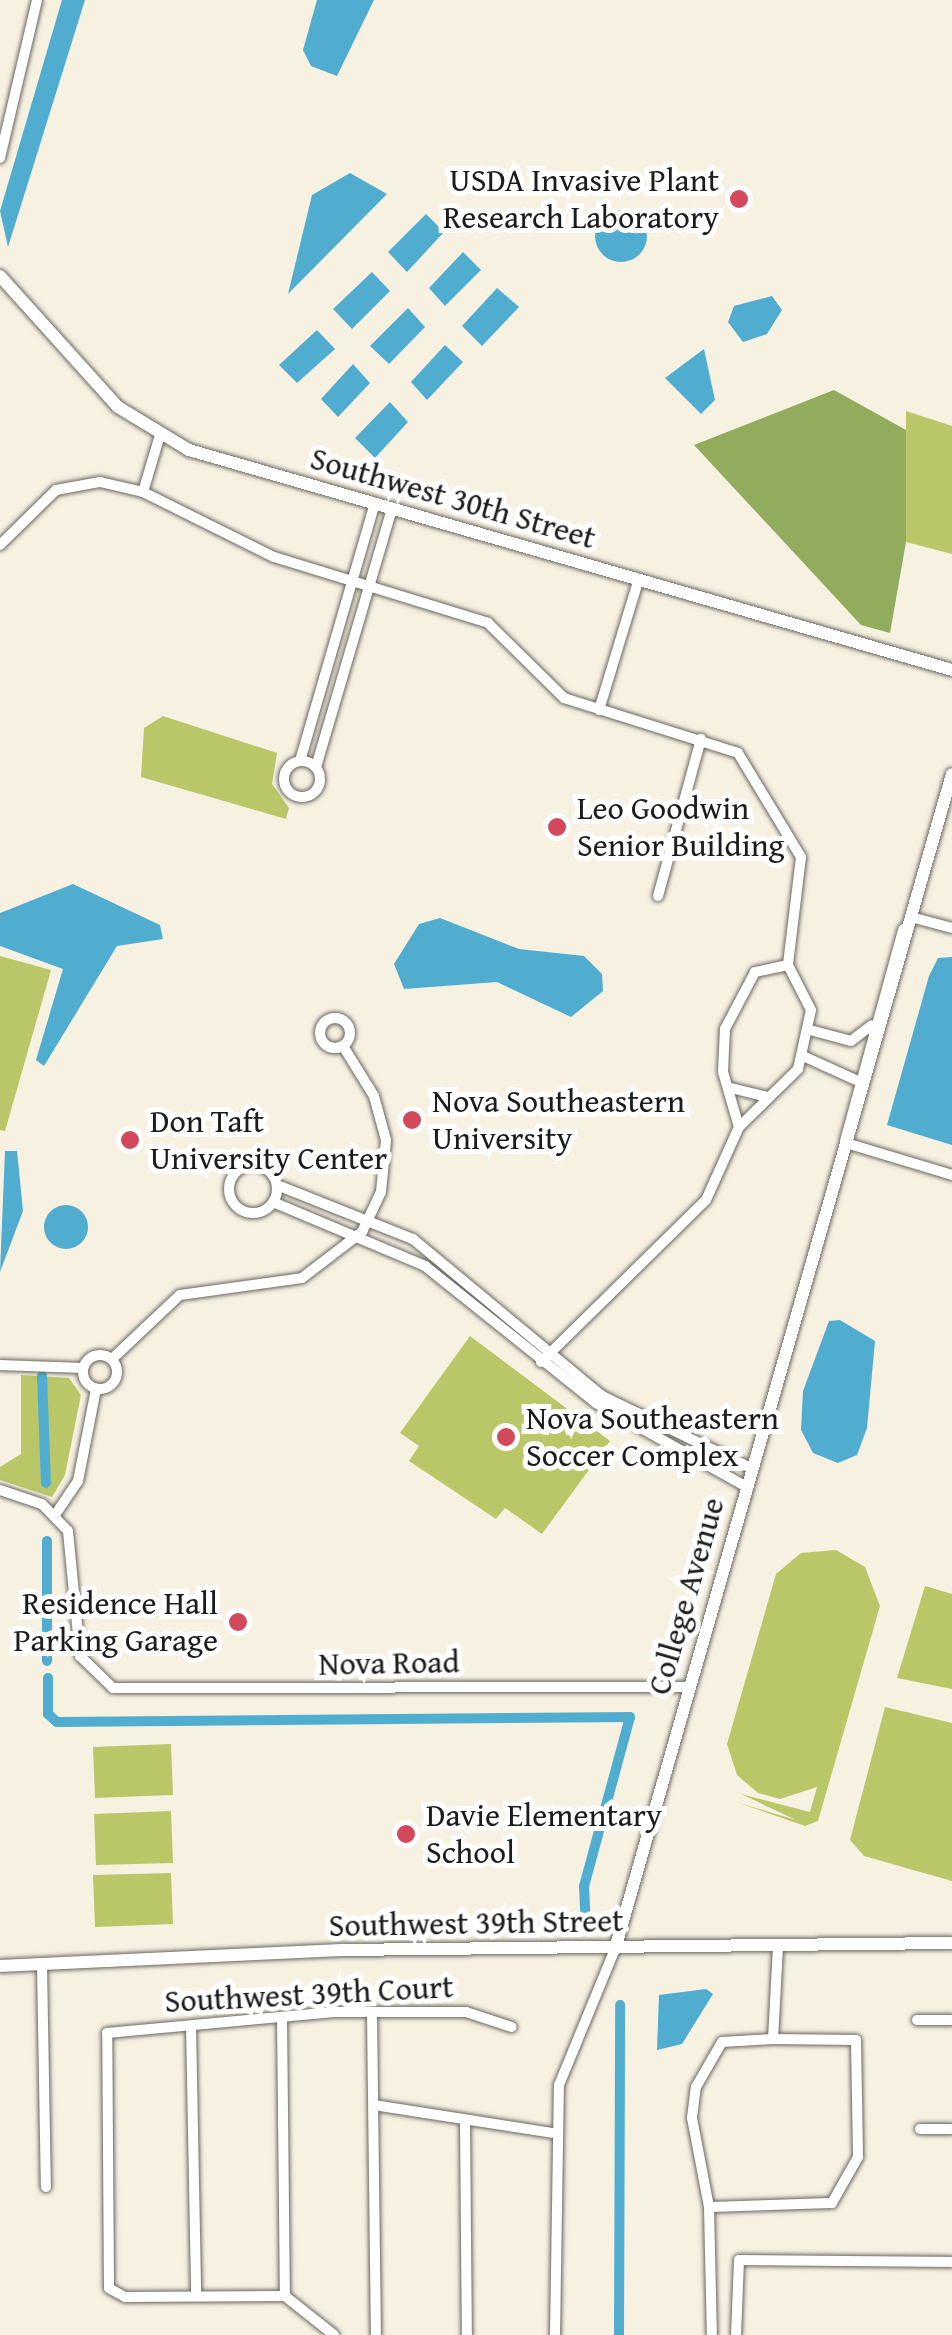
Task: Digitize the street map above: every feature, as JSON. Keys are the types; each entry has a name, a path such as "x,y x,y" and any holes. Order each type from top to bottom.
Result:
{"street":[{"path":"0,158 37,0"},
{"name":"Southwest 30th Street","path":"0,276 96,385 160,435 638,582 952,670"},
{"path":"143,492 160,435"},
{"path":"0,545 56,490 100,482 143,492 247,546 502,630 553,691 599,710 701,739 738,754 802,856 788,965"},
{"path":"375,503 300,761 284,778 298,796 317,788 316,767 392,508"},
{"path":"599,710 638,582"},
{"path":"658,896 701,739"},
{"path":"300,761 316,767"},
{"name":"College Avenue","path":"615,1949 952,774"},
{"path":"910,917 952,928"},
{"name":"College Avenue","path":"846,1143 856,1080 910,917"},
{"path":"545,1359 706,1200 739,1127 803,1056 810,1030 802,978 788,965"},
{"path":"739,1127 722,1056 737,994 755,972 788,965"},
{"path":"810,1030 850,1040 872,1025"},
{"path":"112,1360 180,1295 296,1280 362,1232 370,1218 386,1140 374,1096 343,1046"},
{"path":"803,1056 856,1080"},
{"path":"730,1087 770,1096"},
{"path":"846,1143 952,1175"},
{"path":"745,1486 665,1448 545,1359 463,1292 362,1232 273,1202 240,1209 229,1183 257,1165 277,1185 370,1218 452,1265 545,1359 673,1436 751,1468"},
{"path":"273,1202 277,1185"},
{"path":"0,1365 83,1368 95,1356 112,1360"},
{"path":"96,1388 115,1380 112,1360"},
{"path":"0,1490 54,1515 78,1482 96,1388 83,1368"},
{"path":"665,1448 673,1436"},
{"name":"Nova Road","path":"54,1515 75,1550 79,1650 94,1677 121,1689 688,1687"},
{"name":"Southwest 39th Street","path":"0,1966 952,1943"},
{"path":"773,2039 778,1946"},
{"path":"555,2335 552,2132 558,2085 615,1949"},
{"path":"42,1965 46,2187"},
{"path":"372,2012 376,2335"},
{"name":"Southwest 39th Court","path":"196,2296 125,2297 109,2288 108,2033 372,2012 466,2012 512,2027"},
{"path":"282,2017 286,2296"},
{"path":"917,2020 952,2020"},
{"path":"191,2026 196,2296 286,2296 334,2335"},
{"path":"710,2207 832,2203 858,2157 856,2040 722,2042 696,2088 692,2118 710,2207 712,2335"},
{"path":"374,2104 436,2108 465,2121 552,2132"},
{"path":"465,2121 466,2335"},
{"path":"920,2129 952,2129"},
{"path":"736,2335 739,2260 952,2262"}],"green space":[{"path":"834,390 906,430 906,542 890,633 861,625 694,445"},
{"path":"906,411 952,426 952,554 906,542"},
{"path":"163,716 277,753 272,784 289,808 286,819 141,777 144,728"},
{"path":"0,956 51,970 5,1131 0,1130"},
{"name":"Nova Southeastern Soccer Complex","path":"470,1336 610,1441 542,1534 505,1508 496,1519 409,1461 419,1446 400,1433"},
{"path":"21,1375 69,1378 81,1395 65,1475 52,1497 0,1480 0,1467 21,1454"},
{"path":"836,1550 865,1567 880,1606 818,1821 805,1826 736,1802 796,1820 741,1794 810,1812 817,1787 780,1799 758,1793 737,1775 727,1744 776,1574 801,1553"},
{"path":"925,1586 952,1594 952,1689 897,1678"},
{"path":"885,1707 952,1723 952,1881 864,1856 850,1840"},
{"path":"171,1744 173,1795 95,1798 93,1747"},
{"path":"171,1811 173,1863 96,1865 94,1814"},
{"path":"171,1873 173,1924 95,1927 93,1875"}],"water":[{"path":"62,0 85,0 8,247 0,211"},
{"path":"317,0 374,0 337,76 311,66 303,50"},
{"path":"350,173 387,194 288,294 312,195"},
{"path":"621,210 639,218 647,236 639,254 621,262 603,254 595,236 603,218"},
{"path":"426,214 444,232 407,272 388,252"},
{"path":"463,252 481,270 445,306 429,288"},
{"path":"372,272 390,291 352,329 333,309"},
{"path":"497,288 519,307 482,346 462,326"},
{"path":"772,296 782,310 767,334 743,342 728,322 734,306"},
{"path":"408,308 425,327 389,364 370,346"},
{"path":"317,330 335,349 297,383 279,365"},
{"path":"445,345 463,362 427,400 411,382"},
{"path":"704,349 715,400 701,414 665,378"},
{"path":"353,364 370,383 338,417 321,399"},
{"path":"390,402 408,422 375,458 355,438"},
{"path":"73,884 160,925 163,939 117,946 44,1066 36,1060 63,969 0,946 0,913"},
{"path":"440,918 519,949 584,956 602,974 603,991 571,1017 497,982 404,989 394,964 419,924"},
{"path":"952,957 952,1145 887,1125 929,976 938,958"},
{"path":"5,1151 17,1151 23,1211 0,1272"},
{"path":"66,1205 81,1212 88,1227 81,1242 66,1249 51,1242 44,1227 51,1212"},
{"path":"840,1320 875,1341 867,1428 857,1455 838,1463 813,1453 801,1430 803,1391 829,1321"},
{"path":"706,1989 713,1994 682,2044 657,2050 659,1995"}],"waterway":[{"path":"42,1376 46,1483"},
{"path":"47,1541 47,1661"},
{"path":"48,1678 48,1714 57,1722 630,1717 584,1886 586,1929"},
{"path":"619,2335 620,2005"}],"place":[{"name":"USDA Invasive Plant Research Laboratory","path":"739,199"},
{"name":"Leo Goodwin Senior Building","path":"557,827"},
{"name":"Nova Southeastern University","path":"412,1120"},
{"name":"Don Taft University Center","path":"130,1140"},
{"name":"Nova Southeastern Soccer Complex","path":"506,1437"},
{"name":"Residence Hall Parking Garage","path":"238,1622"},
{"name":"Davie Elementary School","path":"406,1834"}]}
